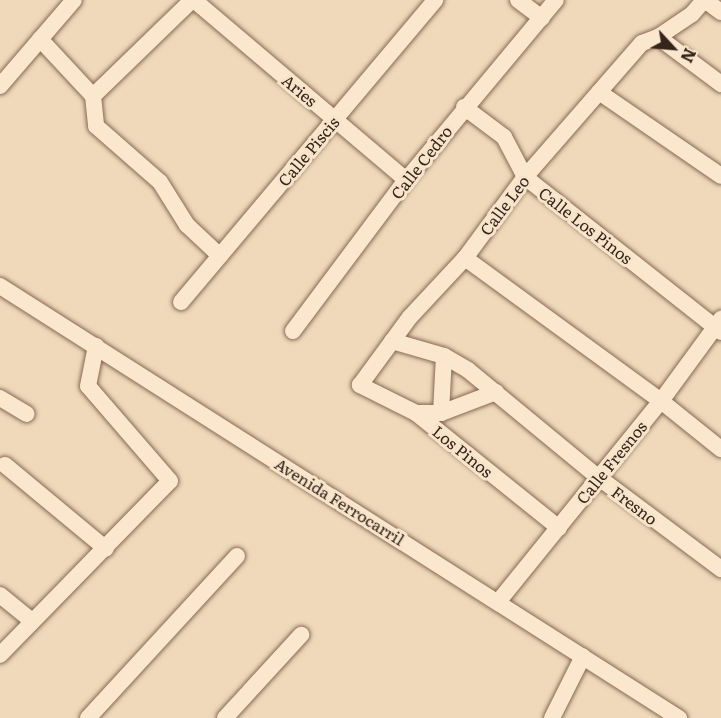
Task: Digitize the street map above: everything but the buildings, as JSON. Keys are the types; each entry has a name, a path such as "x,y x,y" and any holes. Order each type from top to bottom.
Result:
{"street":[{"path":"0,86 74,0"},
{"path":"93,96 193,0"},
{"name":"Aries","path":"193,0 406,180"},
{"name":"Calle Piscis","path":"181,302 435,0"},
{"path":"518,0 542,18"},
{"name":"Calle Cedro","path":"293,331 406,180 464,107 556,0"},
{"path":"705,0 721,12"},
{"name":"Calle Leo","path":"360,385 410,316 465,258 525,177 642,42 658,37 692,14 705,0"},
{"path":"658,37 721,84"},
{"path":"40,39 93,96 96,126 160,182 187,225 220,256"},
{"path":"598,92 721,176"},
{"name":"Calle Los Pinos","path":"464,107 504,137 525,177 719,326"},
{"path":"465,258 661,401 721,449"},
{"name":"Avenida Ferrocarril","path":"0,286 679,718"},
{"name":"Calle Fresnos","path":"498,602 719,326"},
{"name":"Fresno","path":"392,341 444,356 468,370 598,477 721,569"},
{"path":"0,655 170,481 88,386 96,346"},
{"path":"441,412 444,356"},
{"name":"Los Pinos","path":"360,385 416,413 559,528"},
{"path":"416,413 441,412 496,392"},
{"path":"0,398 27,414"},
{"path":"5,465 106,549"},
{"path":"88,718 237,556"},
{"path":"0,595 32,621"},
{"path":"225,718 301,635"},
{"path":"552,718 583,656"}]}
